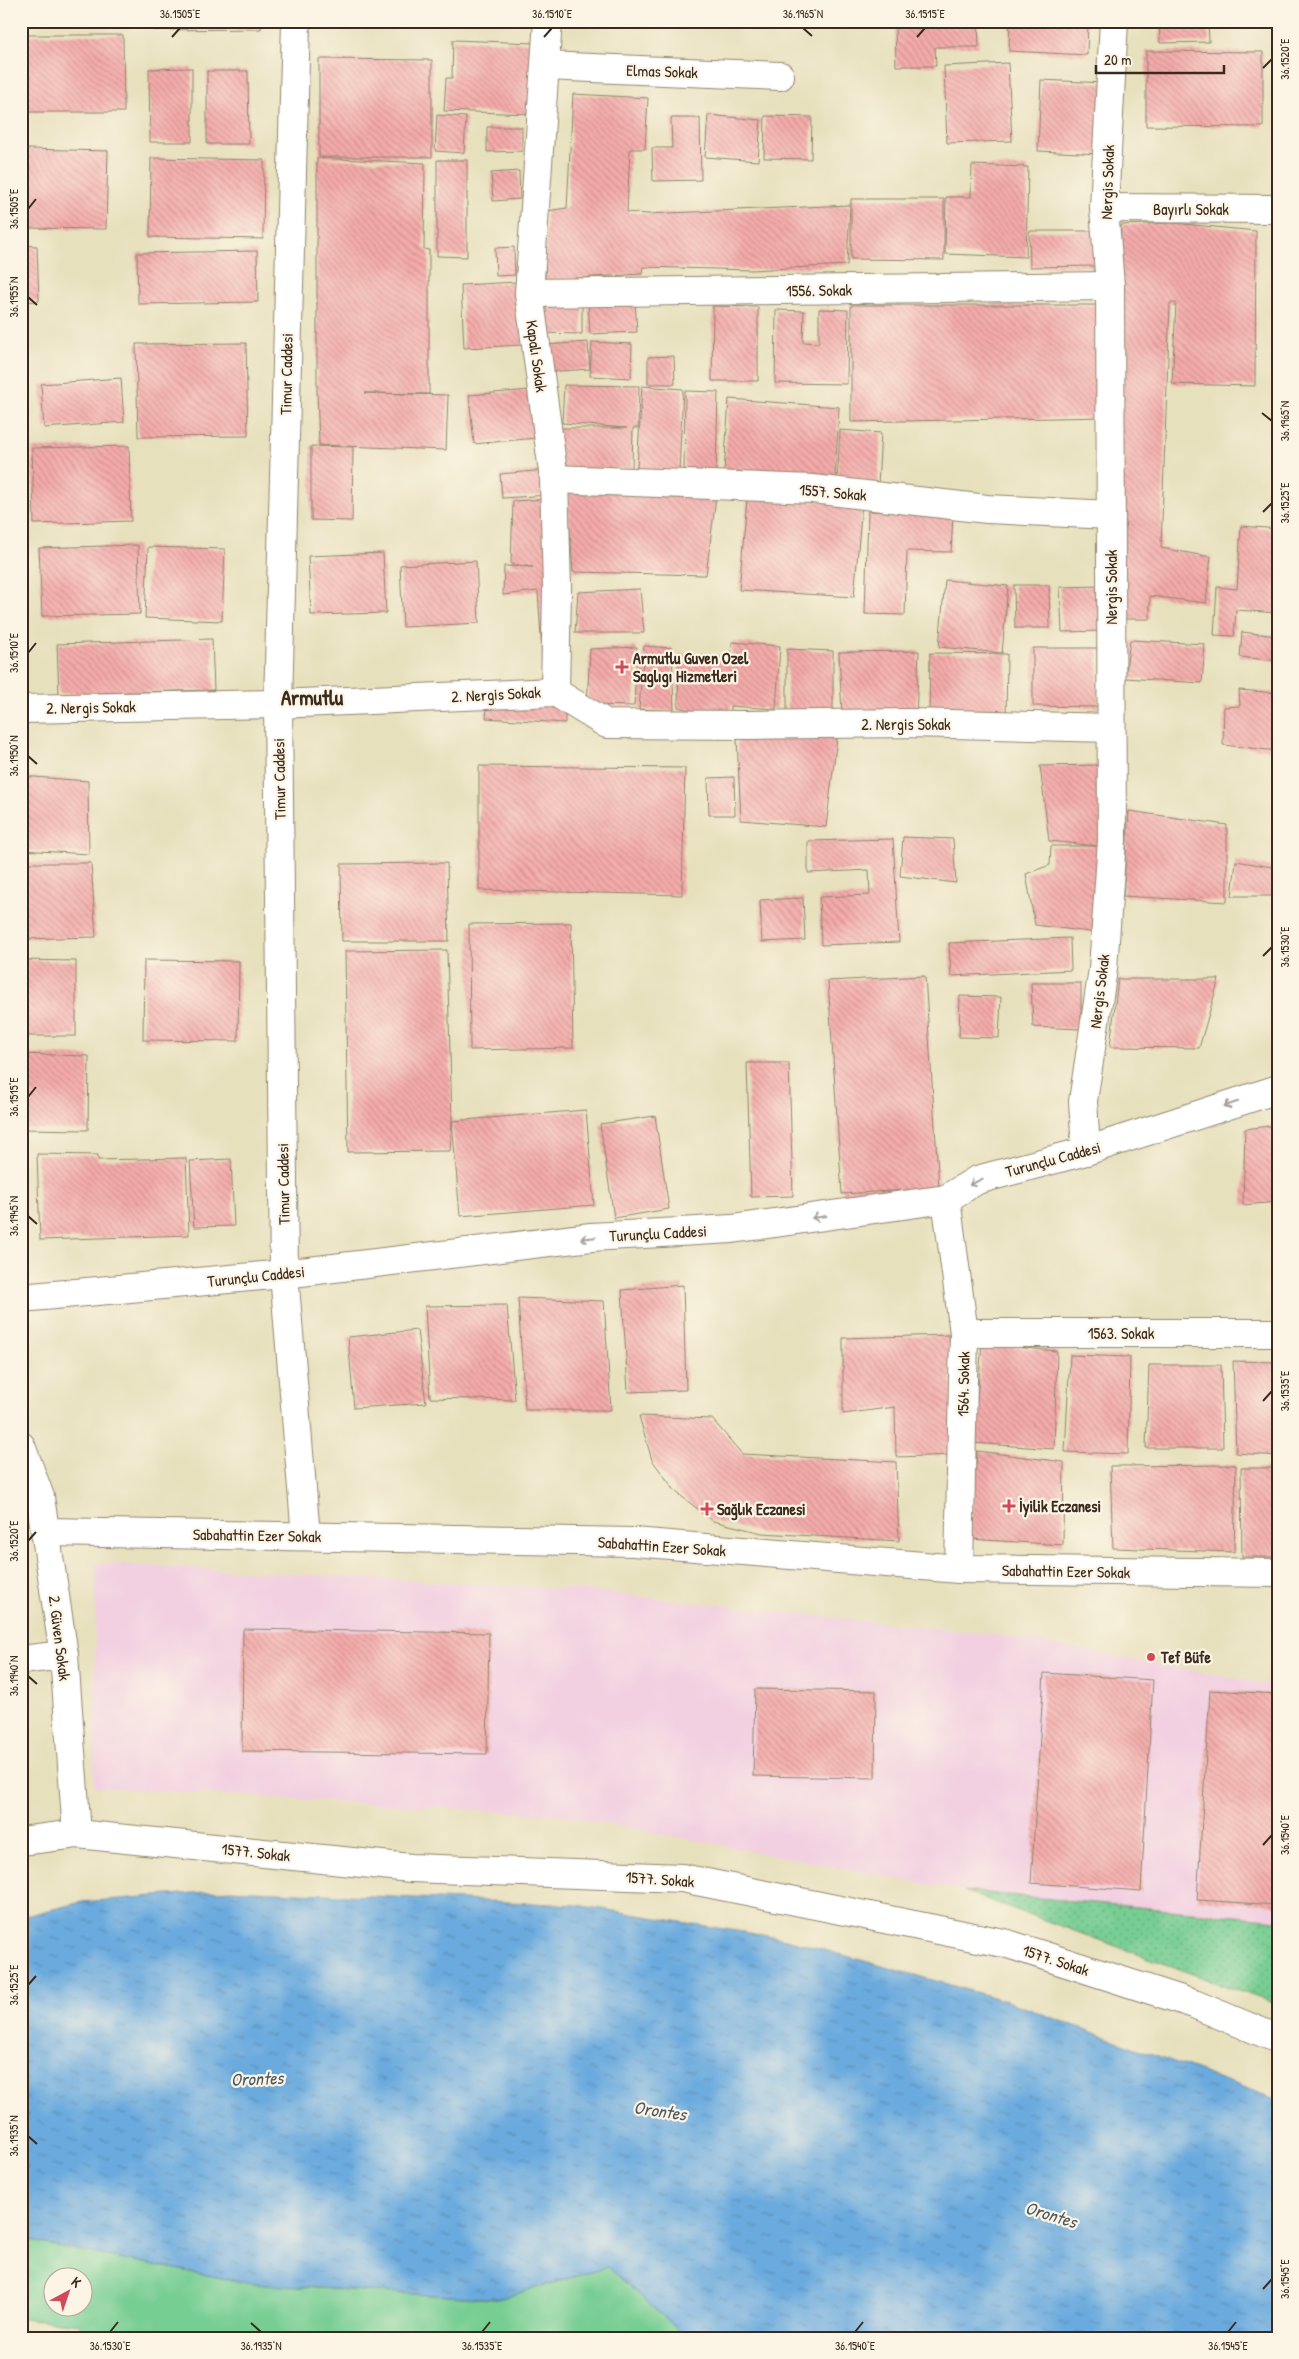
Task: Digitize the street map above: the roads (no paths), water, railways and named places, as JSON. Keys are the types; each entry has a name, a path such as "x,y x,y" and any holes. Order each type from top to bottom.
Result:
{"street":[{"name":"Timur Caddesi","path":"296,21 278,704 284,1274 306,1536"},
{"name":"Kapalı Sokak","path":"548,21 529,293 554,479 557,588 555,692"},
{"name":"Nergis Sokak","path":"1086,1151 1084,1101 1103,969 1112,840 1110,286 1104,208 1114,21"},
{"name":"Elmas Sokak","path":"545,66 780,76"},
{"name":"Bayırlı Sokak","path":"1104,208 1278,209"},
{"name":"1556. Sokak","path":"529,293 1110,286"},
{"name":"1557. Sokak","path":"554,479 814,489 987,509 1111,515"},
{"name":"2. Nergis Sokak","path":"21,709 278,704 555,692 607,724 745,726 909,723 1111,728"},
{"name":"Turunçlu Caddesi","path":"21,1298 284,1274 591,1237 732,1229 946,1199 977,1180 1086,1151 1278,1089"},
{"name":"1564. Sokak","path":"946,1199 964,1333 959,1569"},
{"name":"1563. Sokak","path":"964,1333 1278,1333"},
{"name":"2. Güven Sokak","path":"21,1446 40,1497 64,1654 77,1834"},
{"name":"Sabahattin Ezer Sokak","path":"45,1532 634,1542 959,1569 1278,1573"},
{"path":"21,1660 64,1654"},
{"name":"1577. Sokak","path":"21,1841 77,1834 411,1868 682,1878 1008,1944 1194,2004 1278,2039"}],"water":[{"name":"Orontes","path":"231,1890 577,1905 786,1939 1007,2001 1278,2100 1278,2338 688,2338 608,2267 497,2299 253,2284 21,2239 21,1917 82,1902"}],"place":[{"name":"Armutlu Guven Ozel Saglıgı Hizmetleri","path":"622,667"},
{"name":"İyilik Eczanesi","path":"1009,1506"},
{"name":"Sağlık Eczanesi","path":"707,1509"},
{"name":"Tef Büfe","path":"1151,1657"}],"district":[{"name":"Armutlu","path":"312,698"}]}
